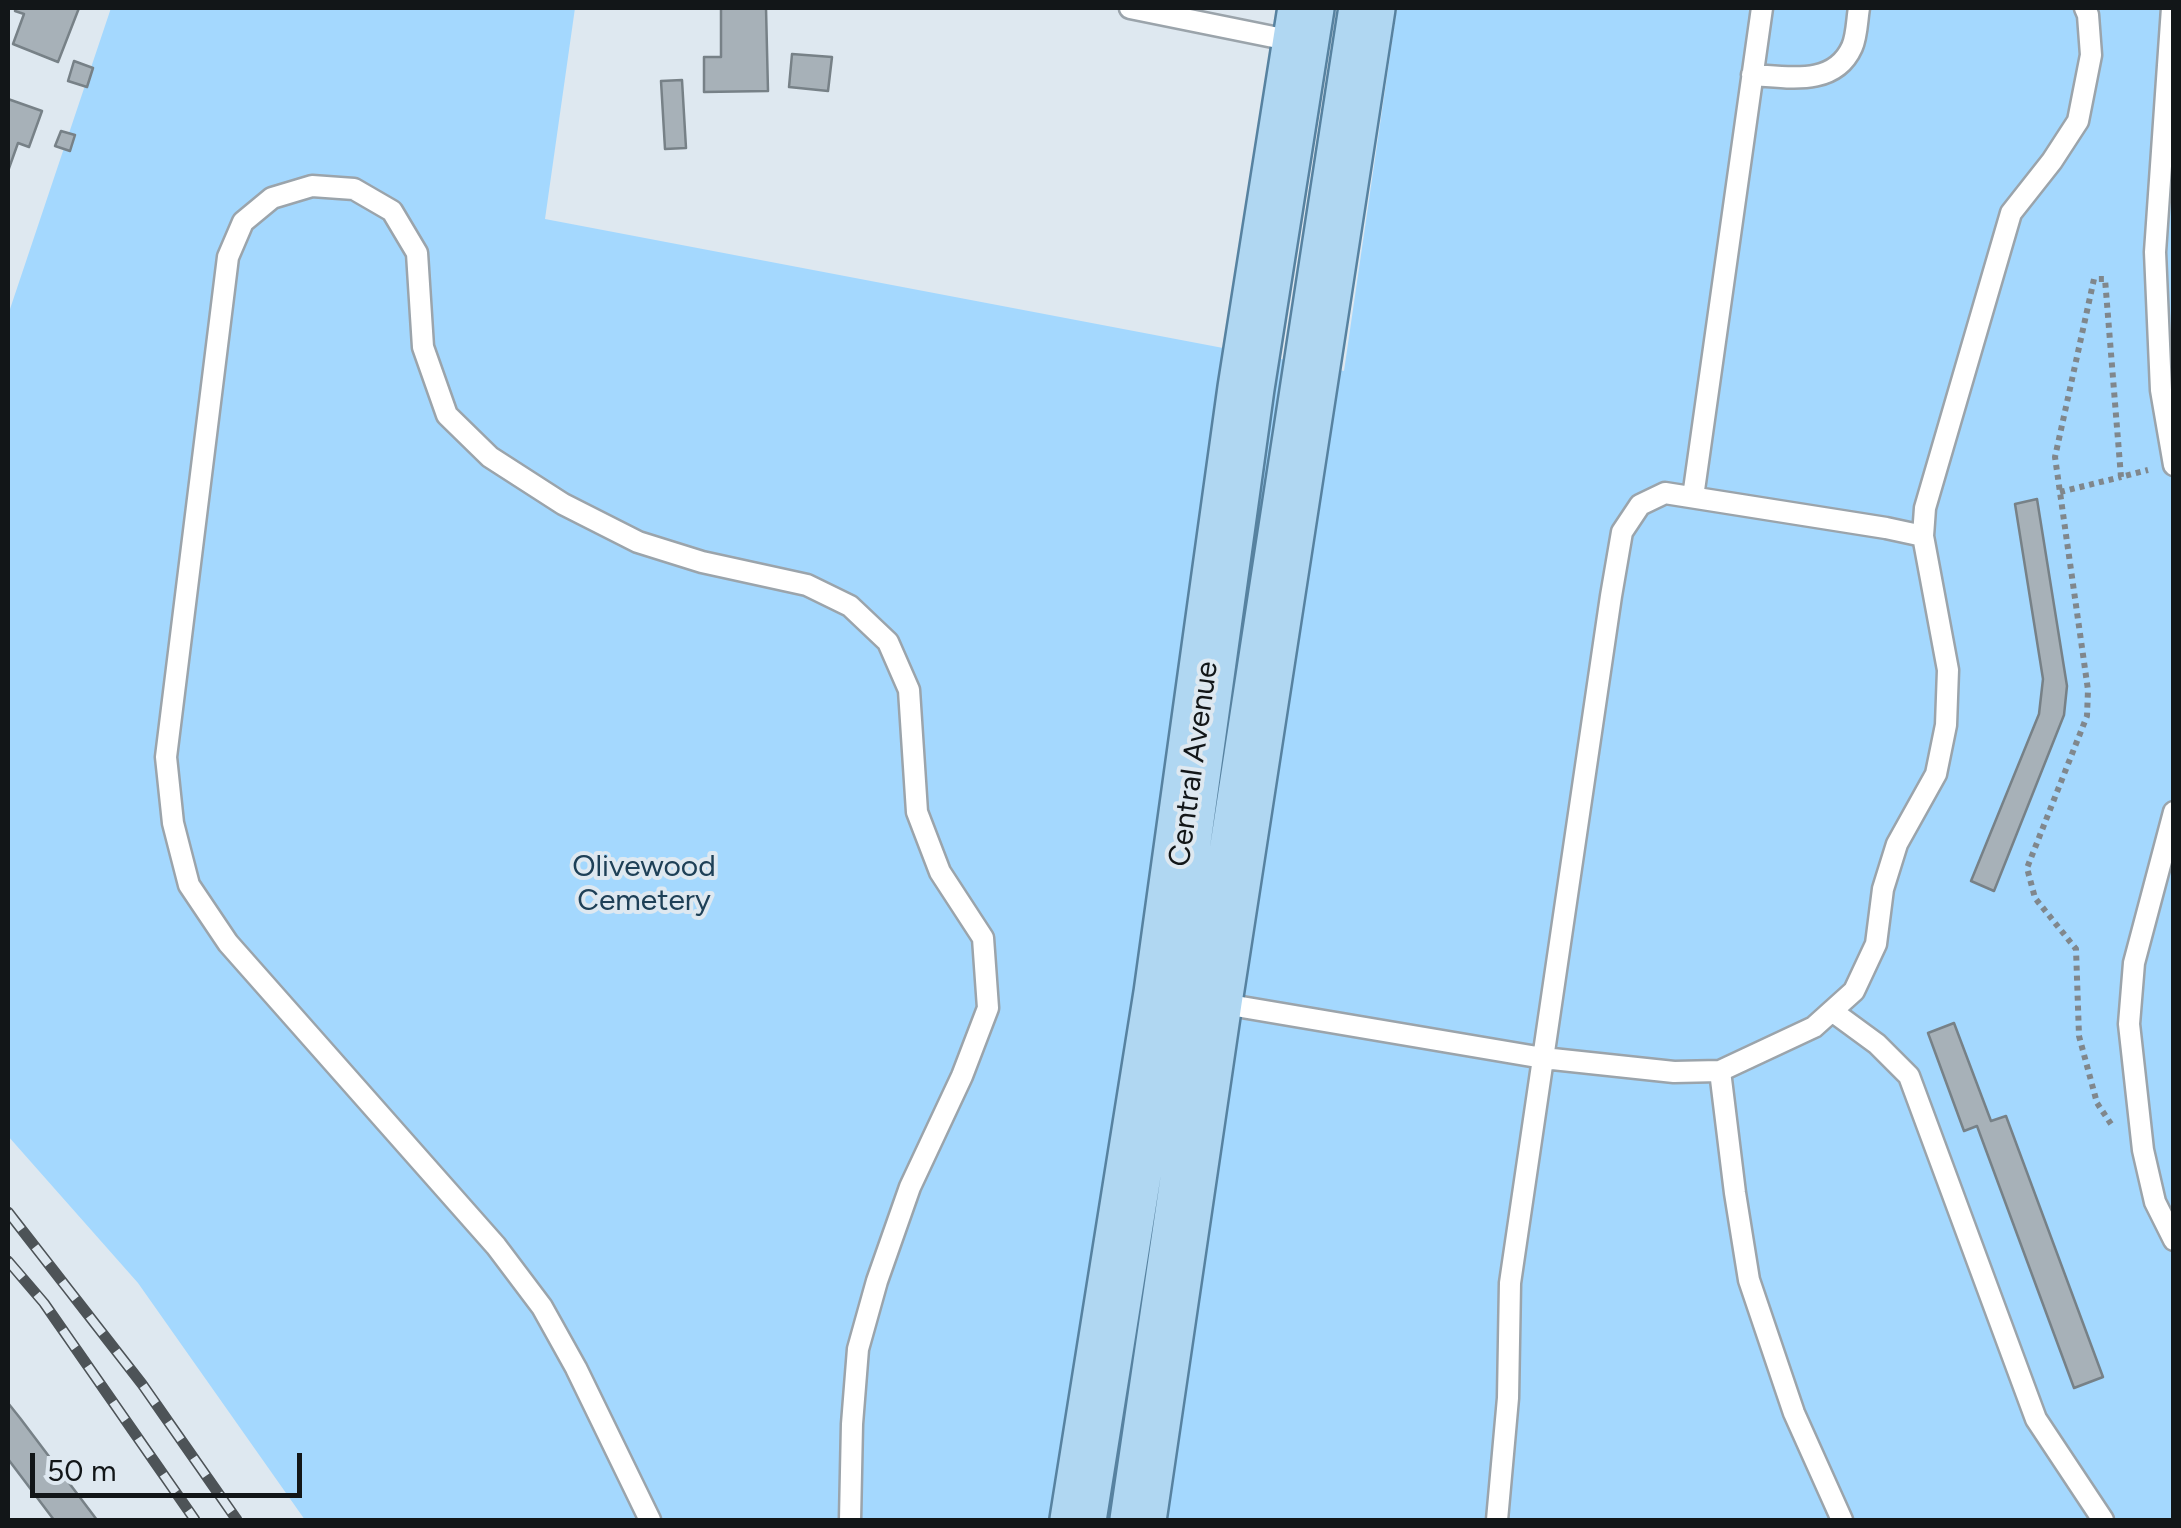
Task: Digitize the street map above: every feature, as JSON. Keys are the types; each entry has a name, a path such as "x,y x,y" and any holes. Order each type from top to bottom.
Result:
{"main road":[{"name":"Central Avenue","path":"1078,1520 1188,997 1367,8"},
{"name":"Central Avenue","path":"1138,1520 1246,388 1303,25"}],"lane":[{"path":"1130,8 1303,25"},
{"path":"1693,498 1762,8"},
{"path":"1752,74 1805,78 1833,71 1853,47 1858,8"},
{"path":"1188,997 1543,1058 1674,1072 1720,1071 1814,1027 1854,991 1876,944 1884,889 1897,844 1936,774 1946,725 1948,670 1923,536 1925,508 2011,212 2078,121 2090,56 2088,15 2084,8"},
{"path":"2172,8 2155,252 2162,390 2173,464"},
{"path":"650,1520 542,1307 496,1246 228,943 189,886 174,823 166,757 228,257 243,222 272,198 312,186 354,189 392,211 418,253 423,347 448,414 490,457 563,504 638,542 702,562 807,585 850,606 888,642 908,690 916,812 940,872 983,938 988,1008 962,1076 910,1187 876,1281 858,1349 850,1520"},
{"path":"1497,1520 1508,1398 1510,1283 1622,532 1640,506 1665,493 1923,536"},
{"path":"2174,812 2134,962 2129,1024 2143,1150 2155,1202 2174,1240"},
{"path":"1832,1011 1877,1044 1910,1076 2036,1420 2103,1520"},
{"path":"1720,1071 1734,1193 1750,1280 1794,1413 1842,1520"}],"path":[{"path":"2122,477 2105,280 2094,279 2055,457 2088,690 2087,716 2027,868 2034,898 2076,949 2079,1036 2097,1103 2114,1130 2143,1150"},
{"path":"2060,492 2173,464"}],"green space":[{"name":"Olivewood Cemetery","path":"111,8 575,8 545,219 1344,371 1397,8 2173,8 2173,1520 305,1520 138,1283 8,1136 8,315"}],"building":[{"path":"16,8 79,8 58,62 13,44 24,14"},
{"path":"721,8 766,8 768,91 704,92 704,57 721,57"},
{"path":"792,54 832,57 828,91 789,87"},
{"path":"74,61 93,68 87,87 68,81"},
{"path":"682,80 686,148 665,149 661,81"},
{"path":"8,99 42,111 29,147 18,143 8,171"},
{"path":"61,131 75,135 70,151 55,146"},
{"path":"2037,499 2067,686 2064,715 1994,891 1971,881 2039,714 2043,679 2015,504"},
{"path":"1954,1023 1991,1121 2006,1116 2103,1377 2074,1388 1977,1126 1964,1131 1928,1033"},
{"path":"8,1403 97,1520 54,1520 8,1459"}],"railway":[{"path":"8,1212 142,1384 237,1520"},
{"path":"8,1261 44,1303 195,1520"}]}
